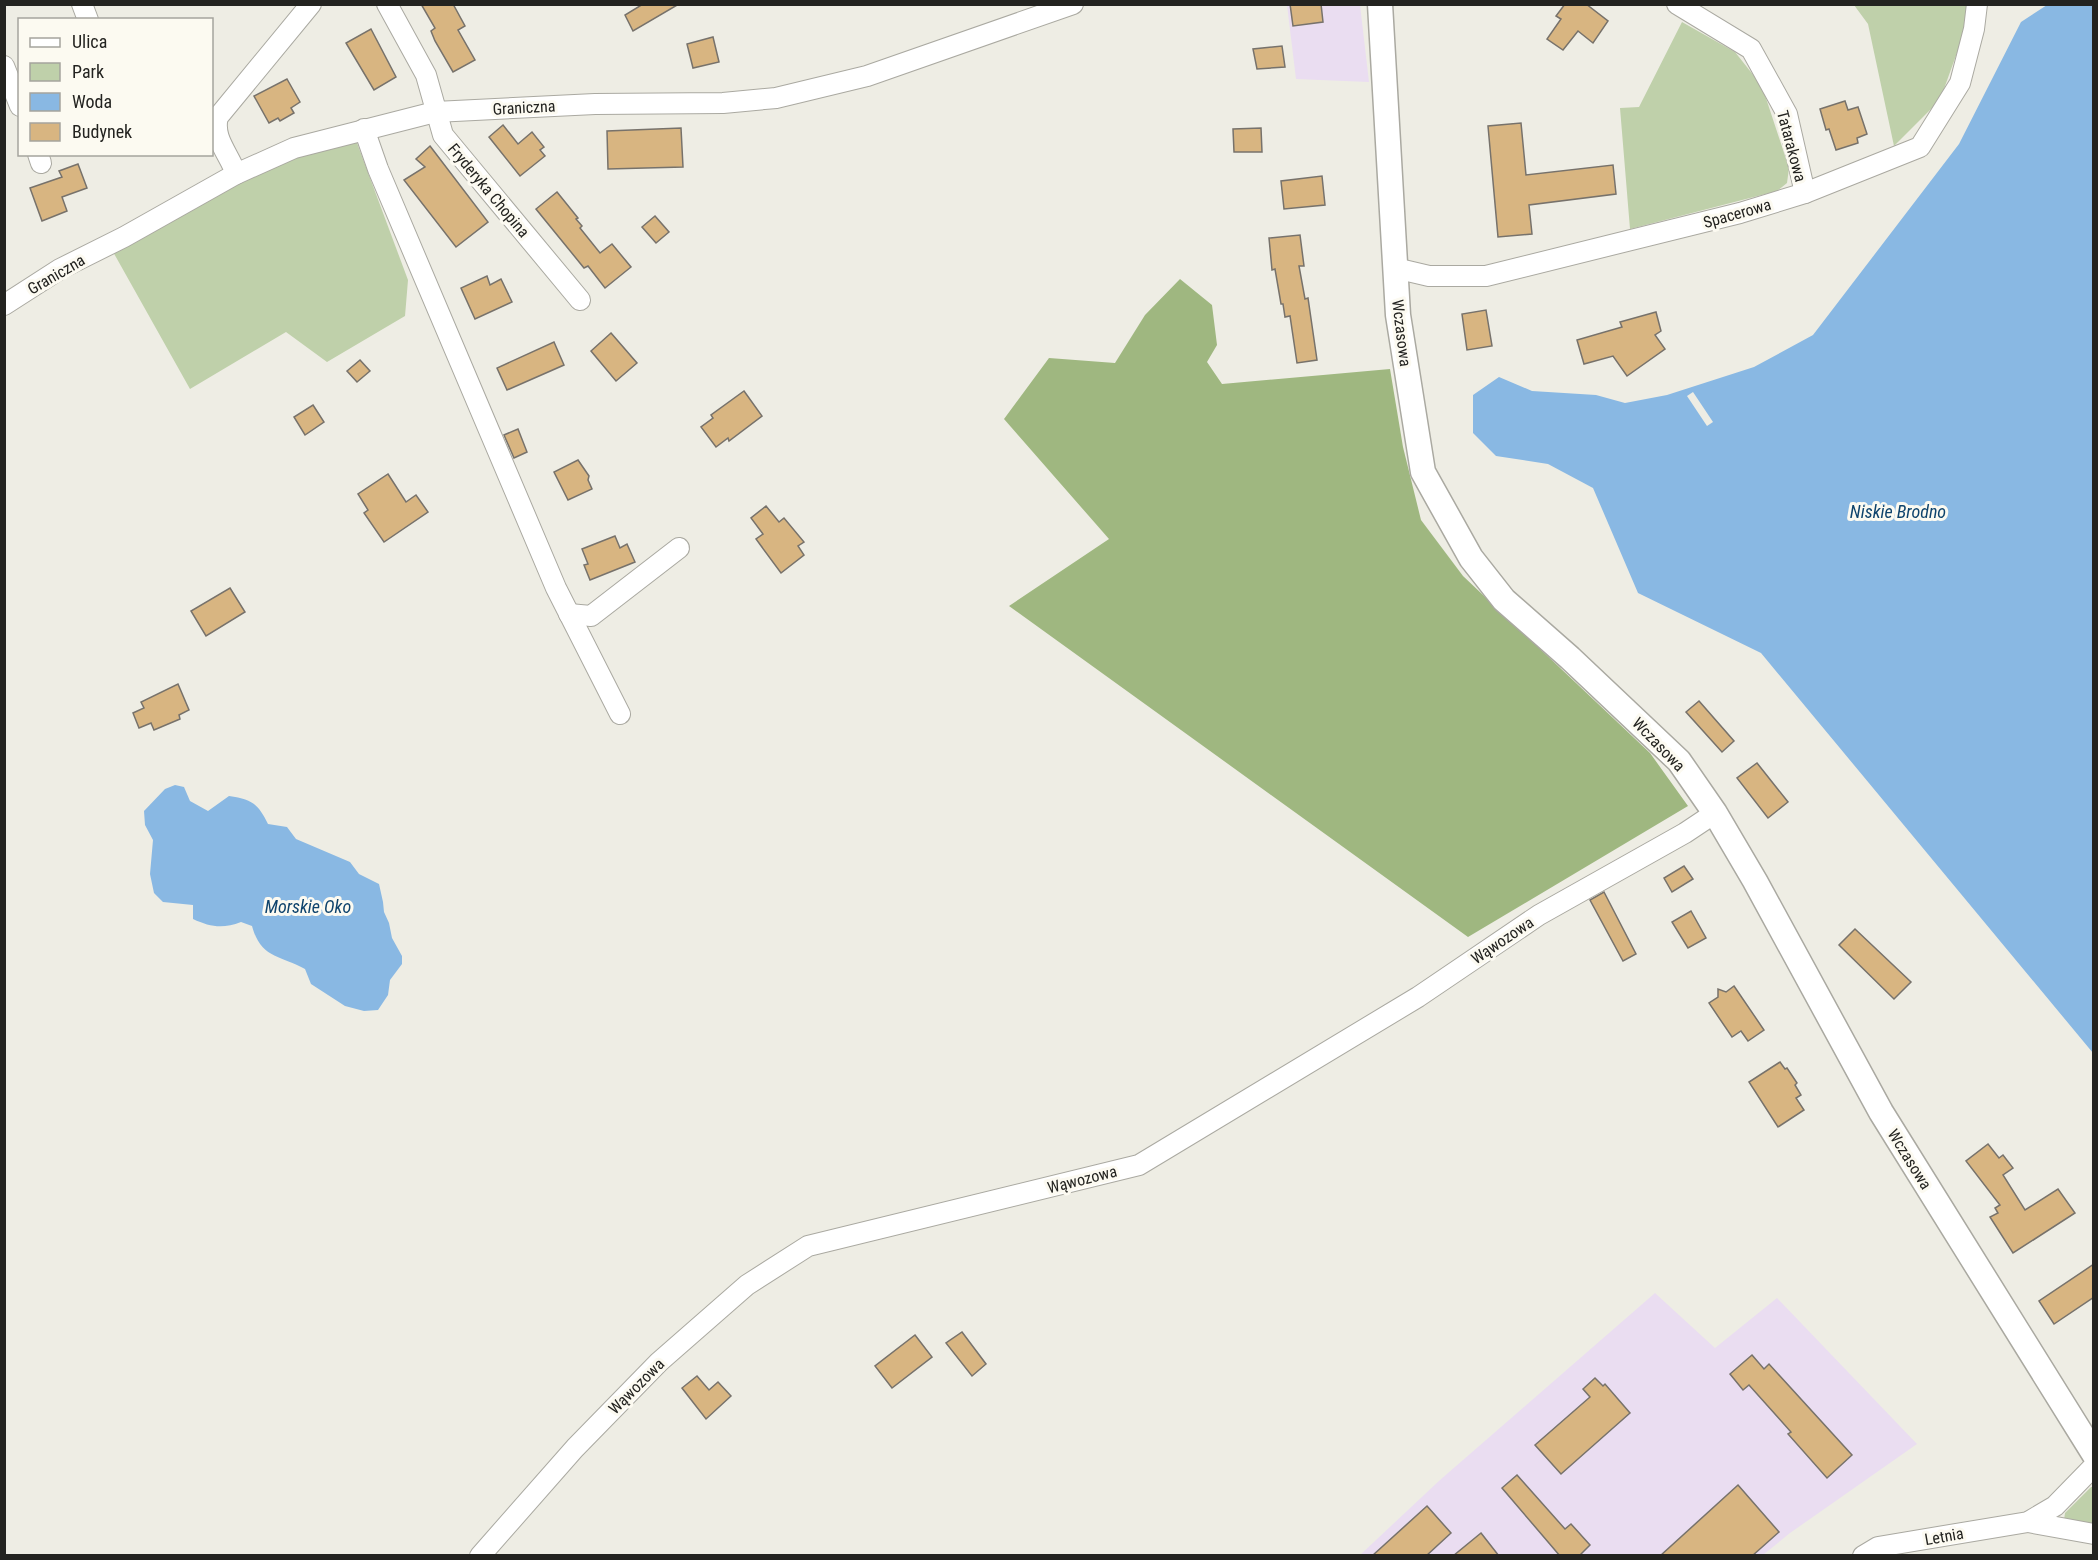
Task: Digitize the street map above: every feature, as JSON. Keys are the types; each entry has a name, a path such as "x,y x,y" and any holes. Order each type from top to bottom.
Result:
{"street":[{"path":"236,174 217,135 218,117 311,4"},
{"name":"Fryderyka Chopina","path":"387,4 426,75 442,135 580,300"},
{"name":"Graniczna","path":"4,305 60,269 124,237 236,174 294,148 435,112 595,104 723,103 776,98 867,76 1073,4"},
{"name":"Wczasowa","path":"1380,4 1398,315 1423,472 1471,558 1504,600 1570,658 1679,761 1715,813 1755,881 1881,1112 2094,1454"},
{"name":"Tatarakowa","path":"1677,4 1751,49 1787,114 1805,193"},
{"name":"Spacerowa","path":"1395,268 1429,276 1486,276 1740,213 1805,193 1920,147 1960,83 1974,29 1977,4"},
{"path":"4,66 18,101"},
{"path":"364,129 378,169 556,588 620,714"},
{"path":"569,614 591,616 680,548"},
{"name":"Wąwozowa","path":"480,1556 575,1448 659,1362 747,1285 808,1246 1140,1166 1418,997 1539,915 1685,833 1715,813"},
{"name":"Letnia","path":"2028,1522 2055,1506 2094,1466"},
{"name":"Letnia","path":"1863,1556 1878,1547 2028,1522 2094,1534"}],"shaded area":[{"path":"1287,5 1360,5 1369,82 1296,79"},
{"path":"1655,1293 1715,1348 1777,1298 1917,1444 1790,1533 1763,1555 1359,1556 1440,1480"}],"green space":[{"path":"1854,5 1968,5 1968,22 1940,100 1894,146 1868,24"},
{"path":"1682,22 1735,52 1762,86 1789,168 1787,183 1777,191 1630,229 1620,108 1639,107"},
{"path":"354,135 408,280 405,316 327,362 286,332 190,389 112,250 242,177"},
{"path":"1180,279 1212,305 1217,345 1207,362 1222,384 1390,369 1403,447 1421,520 1463,576 1650,753 1688,806 1468,937 1009,606 1109,539 1004,419 1049,358 1115,363 1145,315"},
{"path":"2093,1487 2093,1528 2064,1520 2065,1513"}],"water":[{"name":"Niskie Brodno","path":"2047,5 2093,5 2093,1053 1761,653 1638,593 1593,488 1548,464 1496,456 1473,433 1473,395 1499,377 1532,391 1596,395 1625,403 1667,395 1754,367 1813,335 1959,144 2021,22"},
{"name":"Morskie Oko","path":"175,785 184,787 190,801 208,811 229,796 249,801 257,807 268,824 287,827 296,839 350,862 359,874 379,884 384,912 392,938 402,956 402,964 390,980 388,995 378,1010 364,1011 345,1006 311,984 305,969 272,955 266,950 256,937 252,926 241,922 222,926 205,924 193,919 193,905 163,902 154,893 150,874 153,840 145,825 144,811 165,789"}],"pier":[{"path":"1693,392 1713,422 1707,426 1687,396"}],"building":[{"path":"421,4 453,4 465,26 458,30 475,60 453,72 435,41 431,31 435,28"},
{"path":"643,4 679,4 633,31 625,15"},
{"path":"1290,4 1321,4 1323,22 1293,26"},
{"path":"1565,4 1586,4 1608,21 1593,43 1578,31 1563,50 1547,39 1561,19 1556,16"},
{"path":"371,29 396,77 374,90 346,43"},
{"path":"713,37 719,62 693,68 687,44"},
{"path":"1282,46 1285,67 1257,69 1253,49"},
{"path":"287,79 300,102 291,108 294,113 280,121 278,118 269,123 254,96"},
{"path":"1845,101 1848,110 1858,107 1867,134 1857,138 1858,143 1836,150 1829,129 1826,130 1820,109"},
{"path":"1521,123 1526,175 1613,165 1616,194 1529,205 1532,234 1498,237 1488,126"},
{"path":"503,125 518,144 532,132 544,147 540,150 545,156 520,176 489,137"},
{"path":"681,128 683,167 608,169 607,131"},
{"path":"1261,128 1262,152 1234,152 1233,129"},
{"path":"430,146 488,222 456,247 404,180 425,167 416,159"},
{"path":"78,164 87,188 62,197 67,211 42,221 30,188 62,177 59,171"},
{"path":"1322,176 1325,205 1284,209 1281,181"},
{"path":"557,192 578,218 576,219 582,226 580,228 600,253 612,244 631,267 605,288 588,266 584,268 536,209"},
{"path":"655,216 669,232 656,243 642,227"},
{"path":"1300,235 1304,266 1299,266 1305,299 1308,298 1317,360 1297,363 1290,316 1285,317 1275,269 1272,270 1269,238"},
{"path":"487,276 490,285 501,279 512,302 475,319 461,288"},
{"path":"1486,310 1492,346 1467,350 1462,314"},
{"path":"1656,312 1661,331 1655,335 1665,349 1627,376 1613,356 1584,364 1577,340 1622,327 1620,322"},
{"path":"611,333 637,363 616,381 591,351"},
{"path":"554,342 564,365 507,390 497,368"},
{"path":"360,360 370,371 357,382 347,371"},
{"path":"744,391 762,416 729,441 728,438 716,447 701,427 713,418 711,415"},
{"path":"313,405 324,422 305,435 294,417"},
{"path":"518,429 527,452 514,458 504,435"},
{"path":"578,460 589,476 588,480 592,489 568,500 554,472"},
{"path":"388,474 406,502 416,495 428,512 384,542 364,513 368,510 358,494"},
{"path":"766,506 779,522 784,518 804,542 798,546 804,555 781,573 756,539 763,534 751,518"},
{"path":"615,536 620,548 627,544 635,562 590,580 584,565 588,564 582,549"},
{"path":"230,588 245,612 206,636 191,611"},
{"path":"178,684 189,710 179,715 180,719 154,730 151,723 139,728 133,713 144,708 141,702"},
{"path":"1699,701 1734,741 1722,752 1686,712"},
{"path":"1757,763 1788,802 1768,818 1737,778"},
{"path":"1684,866 1693,879 1672,892 1664,878"},
{"path":"1604,892 1636,954 1623,961 1590,900"},
{"path":"1691,911 1706,938 1688,948 1672,922"},
{"path":"1855,929 1911,982 1894,999 1839,945"},
{"path":"1734,986 1764,1030 1748,1041 1741,1031 1732,1037 1709,1003 1718,997 1718,989 1726,992"},
{"path":"1780,1062 1797,1083 1795,1085 1801,1095 1796,1098 1804,1110 1778,1127 1749,1082"},
{"path":"1988,1144 1999,1158 2003,1155 2013,1168 2003,1175 2025,1210 2058,1189 2075,1213 2013,1253 1990,1217 1998,1213 1995,1208 2000,1205 1966,1161"},
{"path":"2094,1264 2094,1297 2054,1324 2039,1301"},
{"path":"962,1332 986,1364 972,1376 946,1343"},
{"path":"915,1335 932,1357 892,1388 875,1366"},
{"path":"1752,1355 1764,1369 1769,1364 1852,1455 1827,1478 1788,1434 1791,1432 1749,1385 1743,1390 1730,1374"},
{"path":"697,1376 709,1390 718,1382 731,1396 706,1419 682,1388"},
{"path":"1595,1378 1603,1386 1605,1384 1630,1413 1561,1474 1535,1445 1590,1397 1583,1389"},
{"path":"1517,1475 1565,1529 1571,1524 1590,1545 1579,1556 1560,1556 1502,1488"},
{"path":"1738,1485 1779,1532 1752,1556 1660,1556"},
{"path":"1427,1506 1451,1533 1426,1556 1372,1556"},
{"path":"1481,1533 1499,1556 1453,1556"}]}
